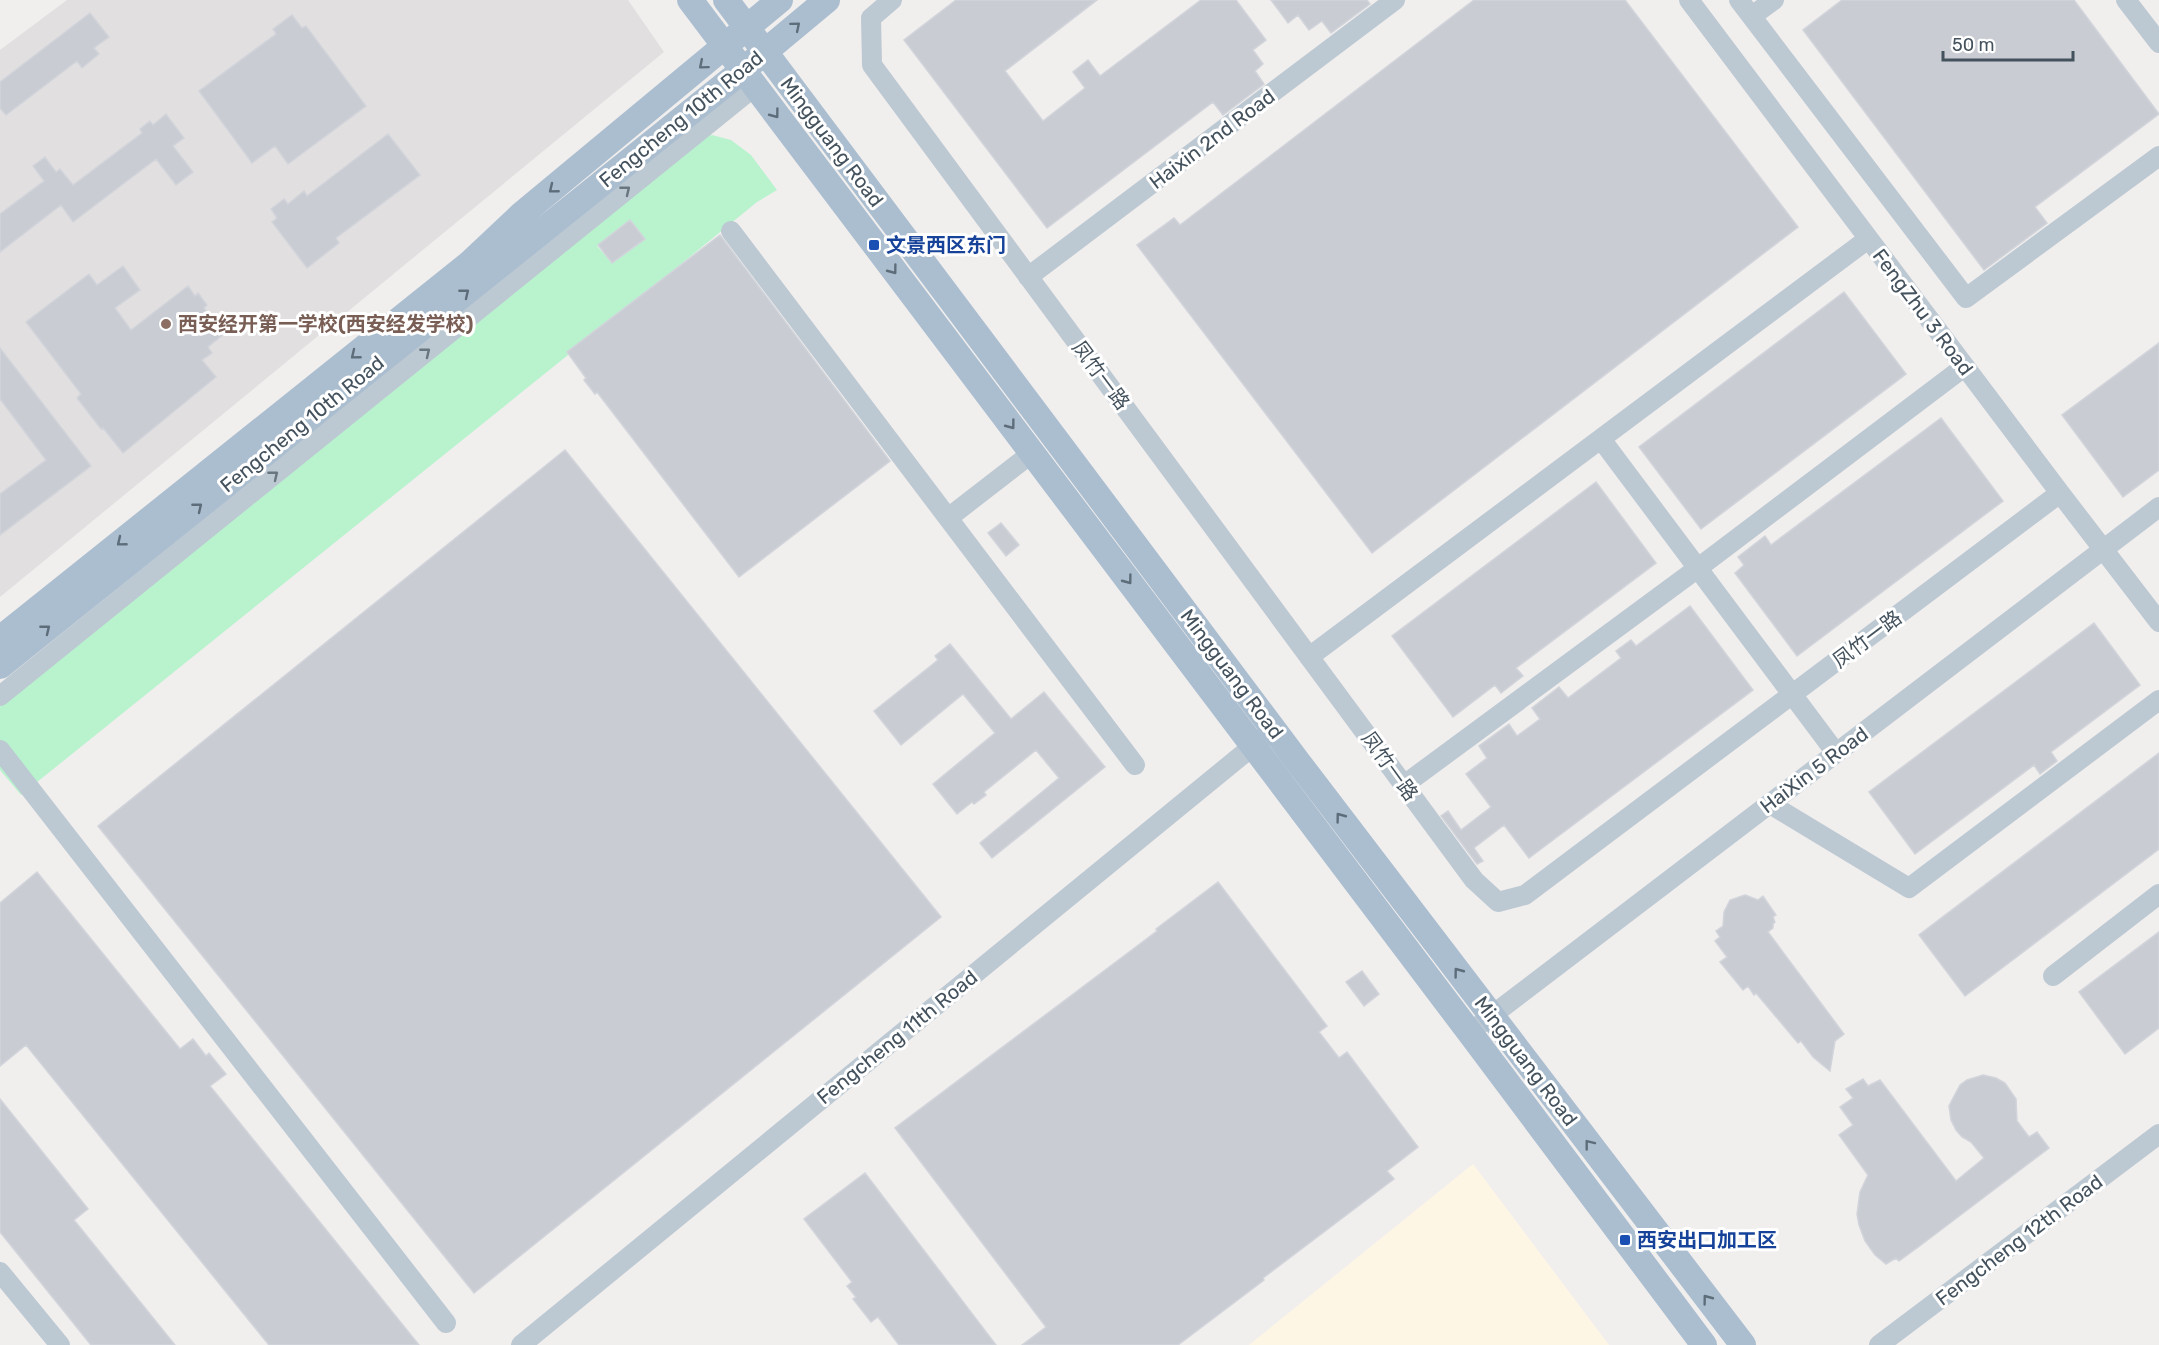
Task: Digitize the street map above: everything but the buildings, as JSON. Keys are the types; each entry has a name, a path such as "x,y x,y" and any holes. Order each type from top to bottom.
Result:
{"main road":[{"name":"Mingguang Road","path":"690,0 1704,1345"},
{"name":"Mingguang Road","path":"726,0 1274,730 1743,1345"},
{"name":"Fengcheng 10th Road","path":"0,639 470,263 522,214 780,0"},
{"name":"Fengcheng 10th Road","path":"0,666 748,78 765,52 827,0"}],"street":[{"name":"凤竹一路","path":"892,0 871,18 872,65 1474,880 1498,902 1525,895 2060,493"},
{"name":"Haixin 2nd Road","path":"1028,277 1395,0"},
{"name":"FengZhu 3 Road","path":"1689,0 1964,367 2159,621"},
{"path":"1739,0 1966,298 2159,156"},
{"path":"1752,16 1774,0"},
{"path":"2126,0 2159,43"},
{"path":"0,696 748,78"},
{"path":"731,231 1135,765"},
{"path":"1309,657 1868,238"},
{"path":"1404,785 1698,568 1964,367"},
{"path":"1601,439 1836,753"},
{"path":"948,518 1032,453"},
{"name":"HaiXin 5 Road","path":"1470,1033 2159,507"},
{"path":"1770,804 1909,888 2159,700"},
{"name":"Fengcheng 11th Road","path":"521,1345 1274,730"},
{"path":"0,750 446,1323"},
{"path":"2053,976 2159,894"},
{"name":"Fengcheng 12th Road","path":"1879,1345 2159,1134"},
{"path":"0,1272 60,1345"}],"shaded area":[{"name":"西安经开第一学校(西安经发学校)","path":"67,0 628,0 664,52 0,597 0,50"},
{"path":"1473,1164 1609,1345 1249,1345"}],"green space":[{"path":"712,135 731,140 751,155 777,190 757,202 648,291 567,352 568,355 21,795 0,770 0,700 702,137","holes":["630,220 645,239 628,252 613,233","605,240 619,257 612,263 597,246"]}],"place":[{"name":"文景西区东门","path":"874,245"},
{"name":"西安经开第一学校(西安经发学校)","path":"166,324"},
{"name":"西安出口加工区","path":"1625,1240"}]}
